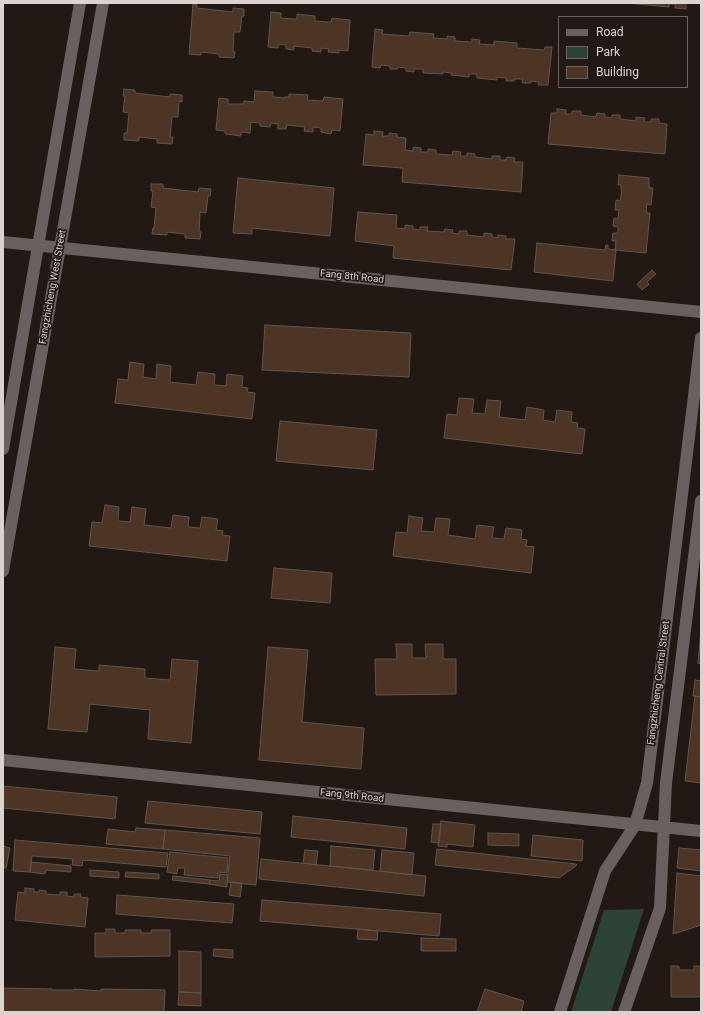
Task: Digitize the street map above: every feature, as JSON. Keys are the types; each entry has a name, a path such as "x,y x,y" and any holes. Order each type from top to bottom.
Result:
{"street":[{"path":"3,449 80,3"},
{"name":"Fangzhicheng West Street","path":"3,571 103,3"},
{"name":"Fang 8th Road","path":"3,242 701,312"},
{"name":"Fangzhicheng Central Street","path":"560,1012 605,871 634,825 647,783 701,338"},
{"name":"Fangzhicheng Central Street","path":"624,1012 660,908 666,783 701,501"},
{"name":"Fang 9th Road","path":"3,760 701,831"}],"green space":[{"path":"644,909 611,1012 571,1012 604,910"}],"building":[{"path":"627,3 685,3 686,9 675,8 675,4 669,4 669,7"},
{"path":"193,4 197,5 197,8 233,12 233,8 244,9 240,32 234,32 234,58 219,57 219,54 201,52 201,55 189,54"},
{"path":"271,12 281,13 281,18 297,19 297,14 315,16 315,21 331,22 332,18 350,20 348,51 339,50 339,53 328,52 329,49 321,48 321,52 312,51 312,48 294,46 294,50 286,49 286,45 278,44 278,48 268,47"},
{"path":"375,29 383,30 382,34 409,36 410,32 434,34 433,38 447,39 447,36 455,37 455,41 472,42 472,39 480,40 479,44 494,45 494,41 517,43 517,48 544,50 545,47 552,47 548,85 538,85 539,82 531,81 531,83 522,83 523,79 506,81 506,78 497,77 497,80 477,78 477,74 469,74 469,77 451,75 452,73 443,72 443,74 423,73 423,69 414,69 414,72 406,71 406,68 398,67 397,69 390,69 390,66 381,65 380,68 372,67"},
{"path":"124,89 135,90 135,93 170,97 170,94 182,95 182,102 179,101 178,117 172,117 170,137 173,137 172,144 157,143 157,139 139,137 139,141 124,140 124,133 127,133 129,113 123,112 125,96 123,96"},
{"path":"255,91 273,92 273,97 284,98 289,97 289,94 308,95 307,100 323,101 324,97 343,99 340,131 332,130 331,134 321,132 321,128 313,127 313,132 304,131 305,127 287,125 286,129 278,129 278,124 271,123 270,127 260,126 260,123 251,122 250,133 241,132 241,136 225,134 225,131 216,130 219,98 228,99 228,104 243,104 244,101 254,102"},
{"path":"557,109 566,110 566,114 572,114 572,111 581,111 581,115 596,117 597,113 605,114 605,117 611,118 612,115 620,115 620,119 636,121 636,117 645,118 644,122 651,122 651,119 659,119 659,123 667,124 665,154 548,144 551,113 557,113"},
{"path":"374,131 383,132 382,136 389,136 389,133 397,134 397,137 406,138 405,150 413,151 413,147 421,148 421,152 428,152 428,149 436,150 436,154 452,155 453,151 461,152 460,156 467,156 467,153 475,154 475,157 492,159 492,156 500,156 500,160 506,160 507,157 515,158 514,162 523,162 521,192 402,182 403,168 363,165 366,134 374,135"},
{"path":"619,175 649,178 649,188 653,188 651,205 647,204 646,213 650,213 646,253 615,250 616,241 612,241 613,233 618,233 618,227 613,226 614,218 618,219 619,210 615,210 616,200 620,201 622,190 621,185 618,185"},
{"path":"238,178 334,188 330,236 252,228 252,234 233,233"},
{"path":"151,184 163,184 163,188 198,192 199,188 211,189 210,196 208,196 206,213 200,212 200,239 185,238 185,234 167,232 167,235 152,234 156,208 151,207 153,191 151,191"},
{"path":"358,212 397,215 396,228 405,229 405,225 413,226 413,229 420,230 420,227 428,227 427,231 444,232 445,229 453,230 452,233 459,234 459,231 467,231 467,235 484,237 484,233 492,234 492,237 498,238 498,235 506,236 506,239 515,239 511,270 393,258 394,246 355,241"},
{"path":"537,243 605,250 606,245 608,245 608,249 616,250 613,281 534,272"},
{"path":"652,270 656,274 647,282 649,284 642,290 637,284"},
{"path":"265,325 411,333 409,377 262,370"},
{"path":"130,362 144,364 143,377 156,379 157,364 171,366 170,382 196,385 198,372 215,374 214,385 226,386 227,374 243,376 242,387 248,388 247,392 255,393 252,419 115,403 118,379 128,380"},
{"path":"459,398 474,399 472,413 485,414 487,400 501,401 499,417 525,420 527,407 544,410 543,420 555,422 557,410 572,412 571,422 578,423 577,428 585,429 582,454 444,438 447,414 457,415"},
{"path":"280,421 377,430 373,470 276,461"},
{"path":"105,505 119,507 118,521 130,522 132,507 146,509 144,525 171,528 173,515 189,517 188,527 200,528 202,517 218,519 216,530 223,531 222,535 230,536 227,561 89,546 92,522 102,523"},
{"path":"409,516 423,518 421,531 434,532 436,518 450,519 448,535 475,539 477,525 494,527 492,538 504,539 506,528 522,530 521,539 527,540 526,546 534,547 531,573 393,556 396,532 407,533"},
{"path":"274,568 332,573 330,603 271,598"},
{"path":"701,630 701,664 698,663"},
{"path":"396,644 412,644 412,658 426,658 425,644 443,644 443,659 456,659 456,694 376,695 375,659 397,659"},
{"path":"55,647 76,649 74,669 99,671 99,665 145,669 145,678 170,680 172,659 198,661 191,743 148,739 150,710 90,704 87,732 48,729"},
{"path":"268,647 308,650 302,722 364,728 361,769 259,760"},
{"path":"695,680 701,681 701,697 693,696"},
{"path":"695,696 701,697 701,783 685,781"},
{"path":"3,786 117,797 115,819 3,808"},
{"path":"148,801 262,812 260,834 145,823"},
{"path":"293,816 407,828 405,849 291,837"},
{"path":"441,821 475,825 473,847 447,844 447,847 438,846"},
{"path":"433,824 441,824 439,843 431,842"},
{"path":"136,828 165,830 163,849 106,844 108,829 135,832"},
{"path":"165,830 260,838 256,885 227,882 230,856 163,849"},
{"path":"488,833 519,834 519,846 488,845"},
{"path":"533,835 583,840 582,861 531,856"},
{"path":"15,840 168,853 166,867 83,860 82,866 72,865 73,859 32,856 30,872 13,871"},
{"path":"3,846 10,848 6,868 3,868"},
{"path":"331,846 375,850 373,870 330,866"},
{"path":"679,848 701,850 701,871 677,868"},
{"path":"437,849 577,865 559,878 435,865"},
{"path":"305,850 318,851 316,865 303,863"},
{"path":"382,850 414,853 412,875 380,871"},
{"path":"170,852 228,858 227,873 218,872 218,878 184,875 185,868 178,868 177,874 167,872"},
{"path":"261,859 426,876 424,896 259,879"},
{"path":"31,862 71,866 71,872 46,870 45,874 30,872"},
{"path":"90,870 119,872 119,878 90,876"},
{"path":"126,872 159,874 159,879 125,877"},
{"path":"677,873 701,876 701,925 673,934"},
{"path":"220,874 228,875 227,887 209,884 210,880 219,881"},
{"path":"173,876 210,880 209,884 172,880"},
{"path":"231,882 242,883 240,897 229,895"},
{"path":"25,888 34,889 34,892 39,892 39,890 46,891 46,894 60,895 60,892 67,892 67,896 74,897 74,894 81,894 80,897 88,898 85,927 15,920 18,892 25,893"},
{"path":"117,895 234,904 232,923 116,914"},
{"path":"262,900 441,914 439,936 260,921"},
{"path":"106,929 115,929 115,933 125,933 125,930 141,930 141,933 151,933 151,930 170,930 170,956 95,957 95,933 106,933"},
{"path":"358,929 378,931 377,940 357,939"},
{"path":"421,938 456,939 456,951 421,951"},
{"path":"214,949 233,950 233,958 213,956"},
{"path":"179,951 201,952 201,993 179,992"},
{"path":"671,966 679,966 679,970 694,970 694,966 701,966 701,997 671,997"},
{"path":"3,988 101,991 101,989 165,990 164,1012 3,1012"},
{"path":"485,989 524,1001 521,1012 477,1012"},
{"path":"179,992 201,993 201,1006 178,1005"}]}
